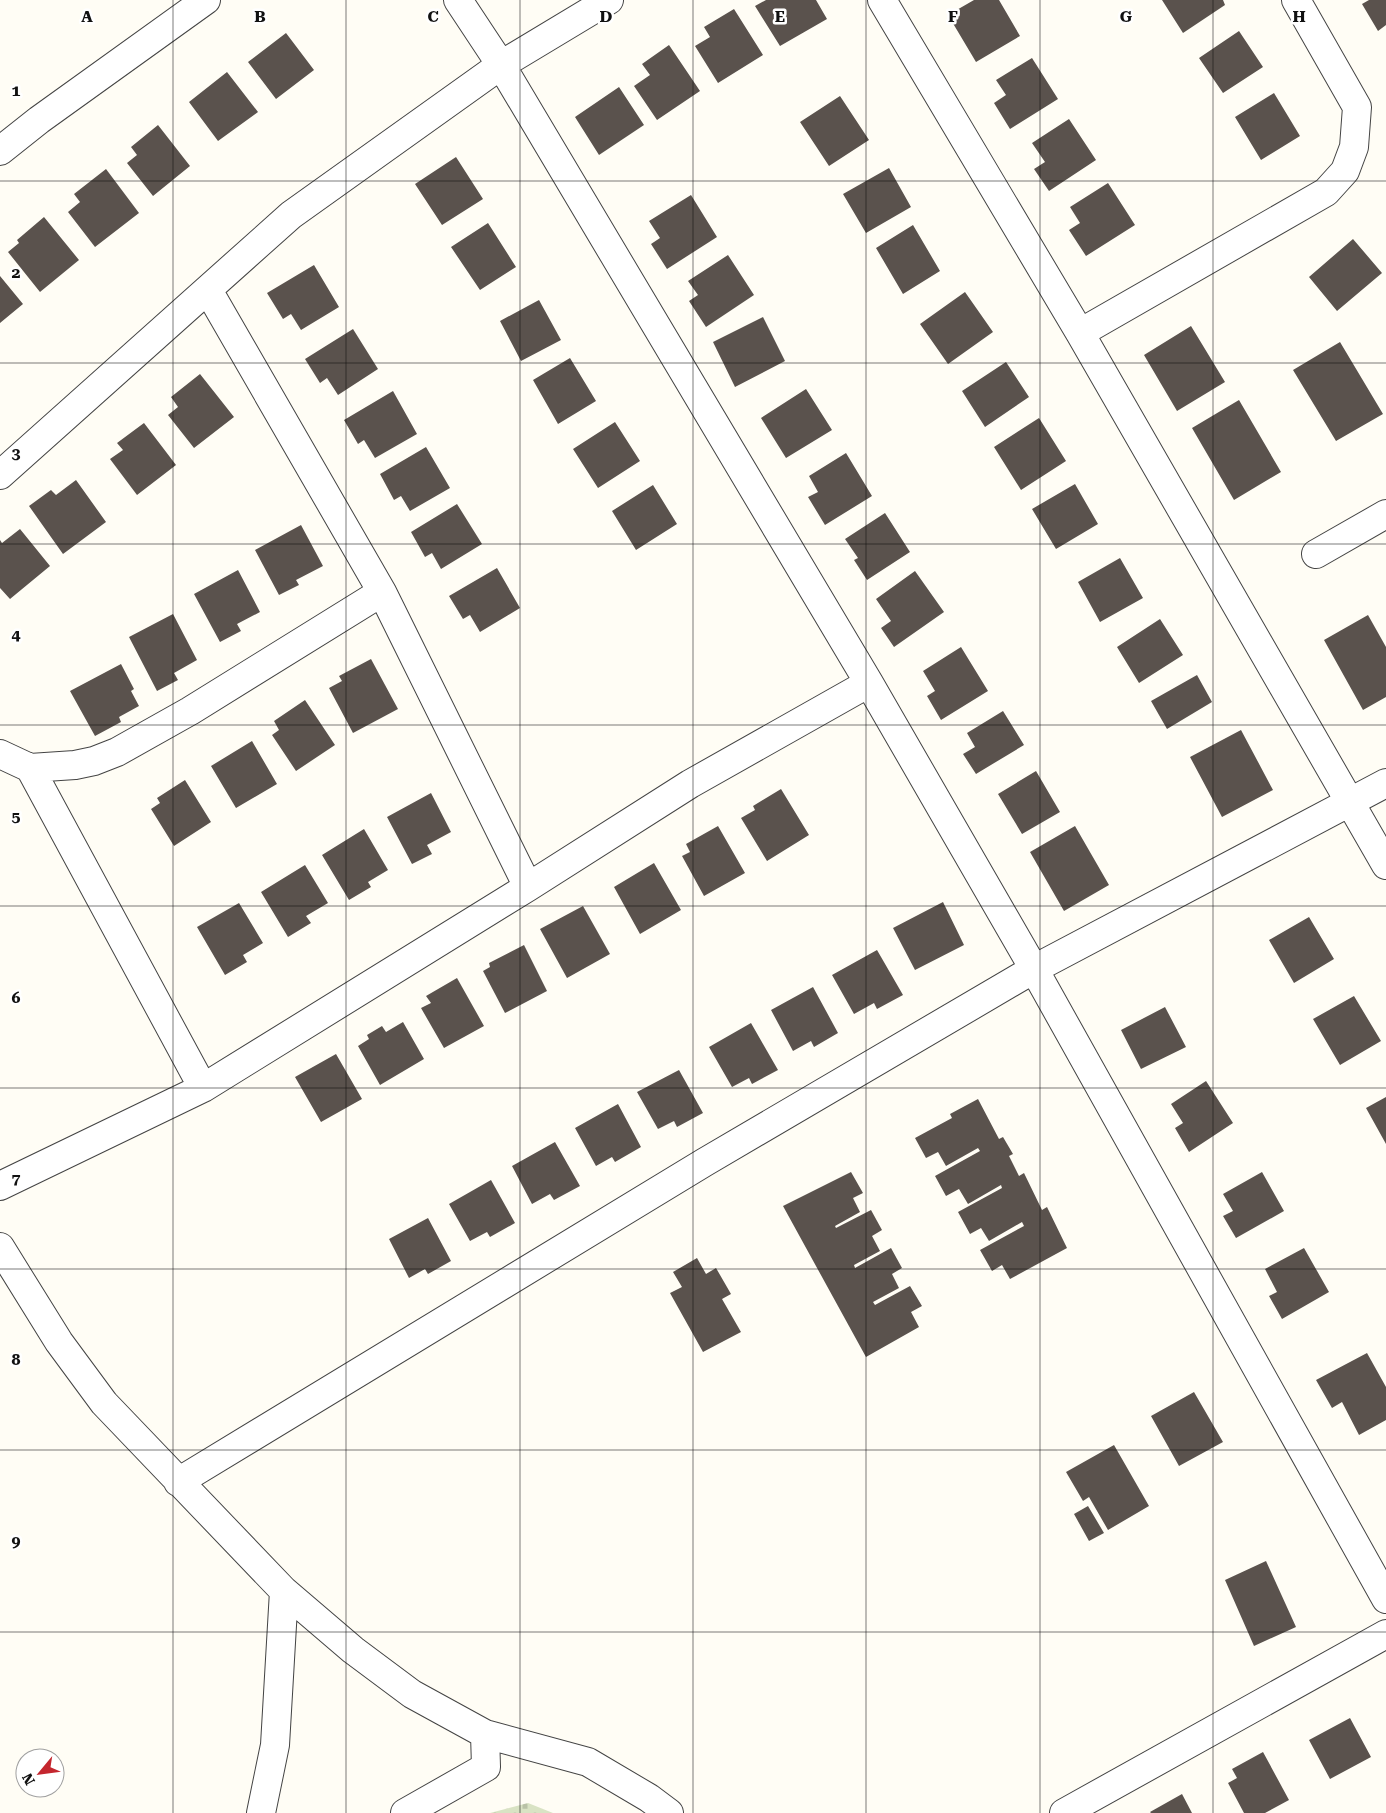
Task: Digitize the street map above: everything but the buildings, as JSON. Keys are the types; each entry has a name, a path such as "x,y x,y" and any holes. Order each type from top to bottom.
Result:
{"street":[{"path":"0,151 39,120 206,0"},
{"path":"458,0 501,65 869,683 1034,969 1386,1599"},
{"path":"0,476 291,215 501,65 609,0"},
{"path":"882,0 1080,333 1386,865"},
{"path":"1080,333 1326,192 1345,171 1354,147 1357,107 1296,0"},
{"path":"208,290 382,592 528,887"},
{"path":"1316,554 1386,514"},
{"path":"0,754 30,768 75,765 94,761 117,752 190,711 382,592"},
{"path":"0,1186 202,1088 528,887 690,784 869,683"},
{"path":"30,768 202,1088"},
{"path":"178,1482 705,1162 1034,969 1386,783"},
{"path":"0,1247 59,1342 104,1403 284,1591 353,1650 412,1694 485,1734 588,1762 649,1798 669,1813"},
{"path":"261,1813 275,1745 284,1591"},
{"path":"1064,1813 1386,1634"},
{"path":"405,1813 486,1767 485,1734"}],"green space":[{"path":"528,1803 553,1813 490,1813"}]}
